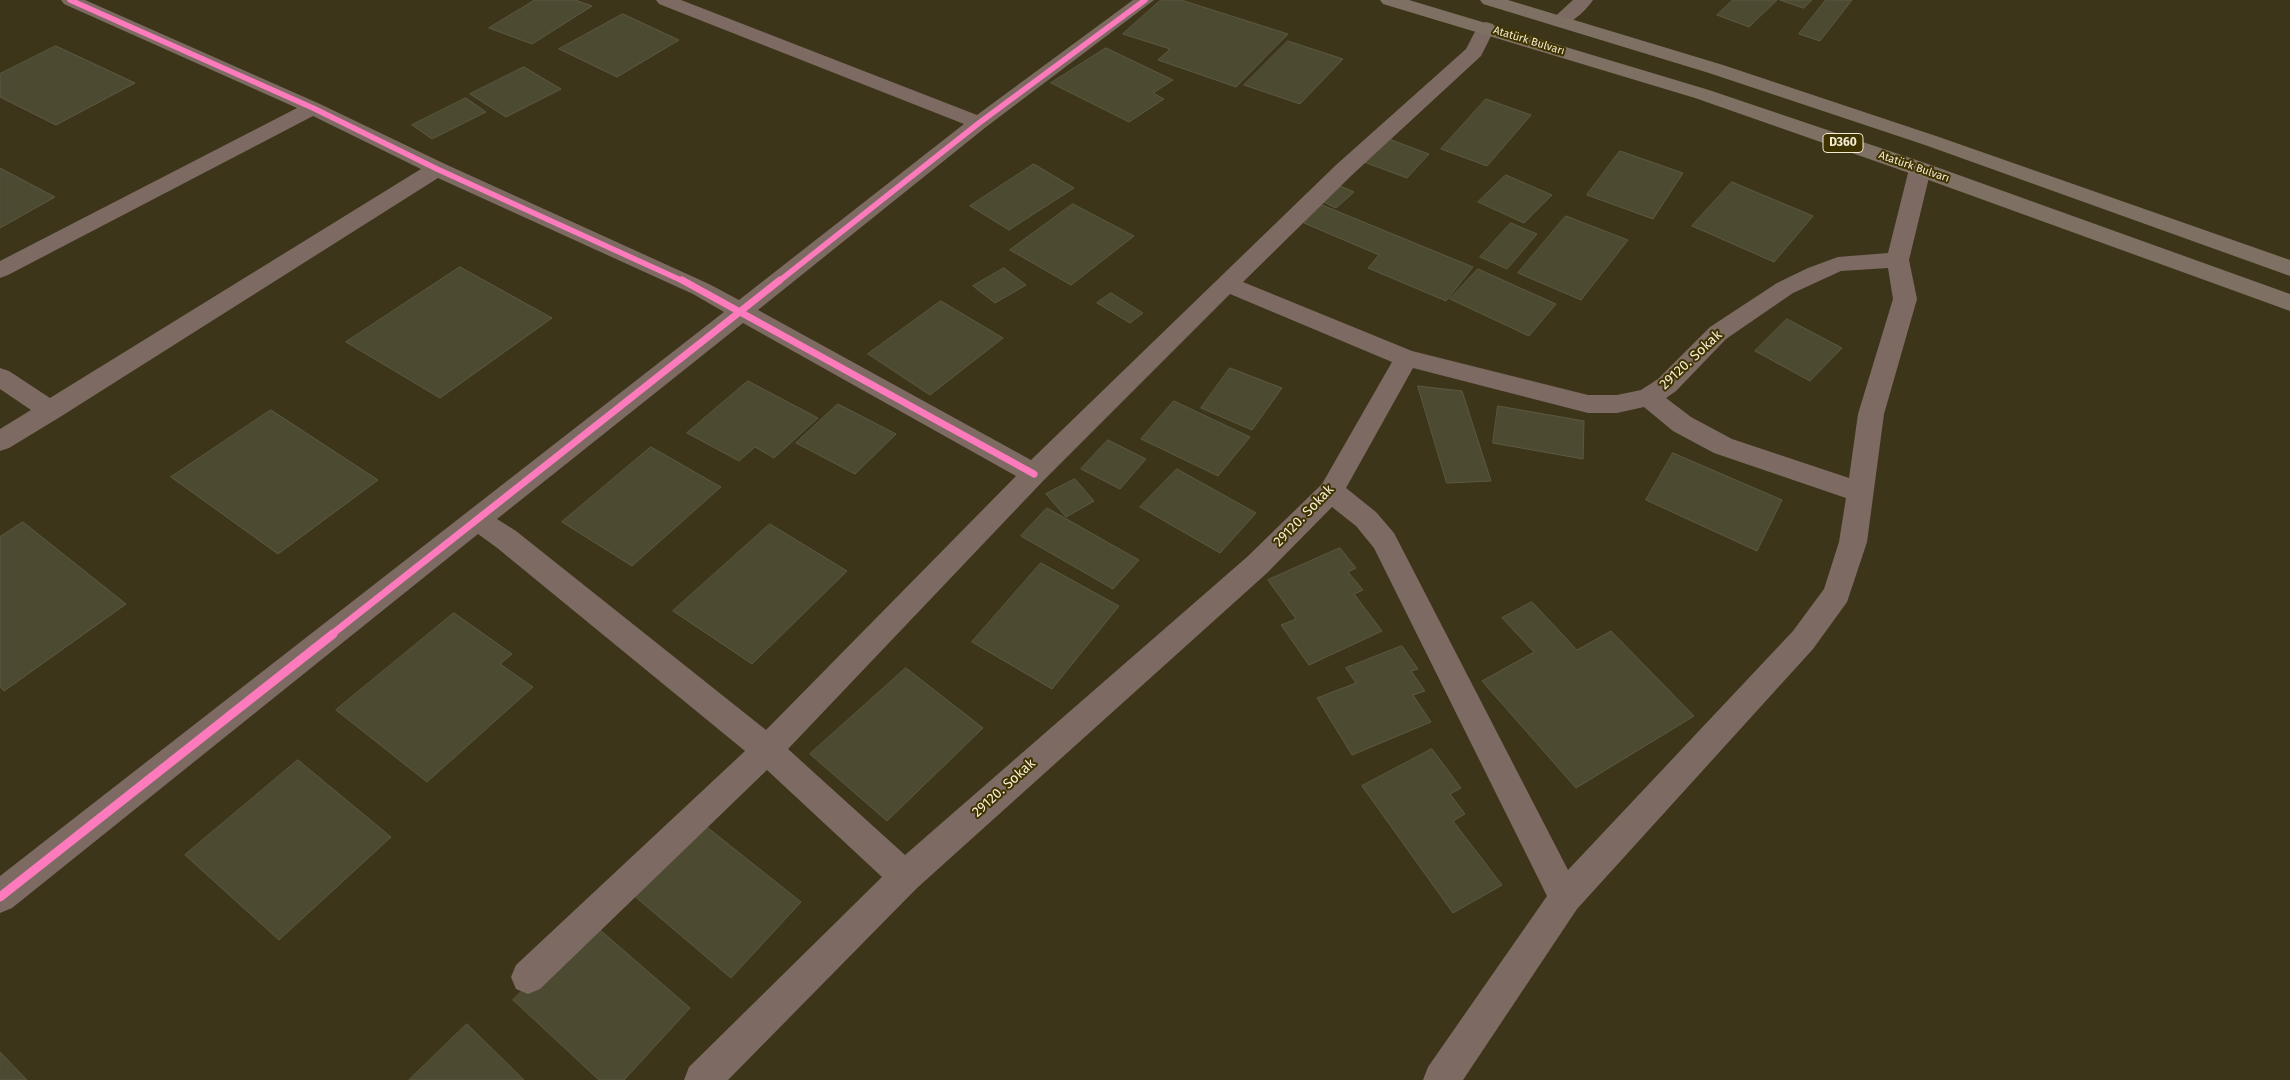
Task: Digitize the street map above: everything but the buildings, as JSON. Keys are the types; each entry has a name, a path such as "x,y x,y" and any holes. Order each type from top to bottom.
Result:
{"highway":[{"name":"Atatürk Bulvarı","path":"1390,0 1702,94 1920,169 2290,303"},
{"name":"D360","path":"1489,0 1716,69 1932,141 2290,268"}],"street":[{"path":"70,0 313,108 437,169 701,289 742,310 1034,474"},
{"path":"665,0 979,123"},
{"path":"0,896 979,123 1145,0"},
{"path":"1559,21 1582,0"},
{"path":"528,977 767,750 1034,474 1227,284 1344,170 1474,52 1486,28"},
{"path":"0,270 313,108"},
{"path":"0,441 437,169"},
{"path":"1441,1080 1566,898 1804,640 1837,594 1853,542 1871,414 1905,299 1898,260 1920,169"},
{"name":"29120. Sokak","path":"702,1080 905,876 1257,565 1331,491 1406,358 1588,404 1617,404 1648,397 1667,385 1718,332 1785,288 1838,264 1898,260"},
{"path":"1227,284 1406,358"},
{"path":"0,377 51,411"},
{"path":"1648,397 1682,424 1723,446 1860,492"},
{"path":"1331,491 1366,519 1384,541 1566,898"},
{"path":"478,520 514,545 767,750 905,876"}],"cycle path":[{"path":"70,0 313,108 437,169 701,289 1034,474"},
{"path":"0,897 979,123 1145,0"}]}
